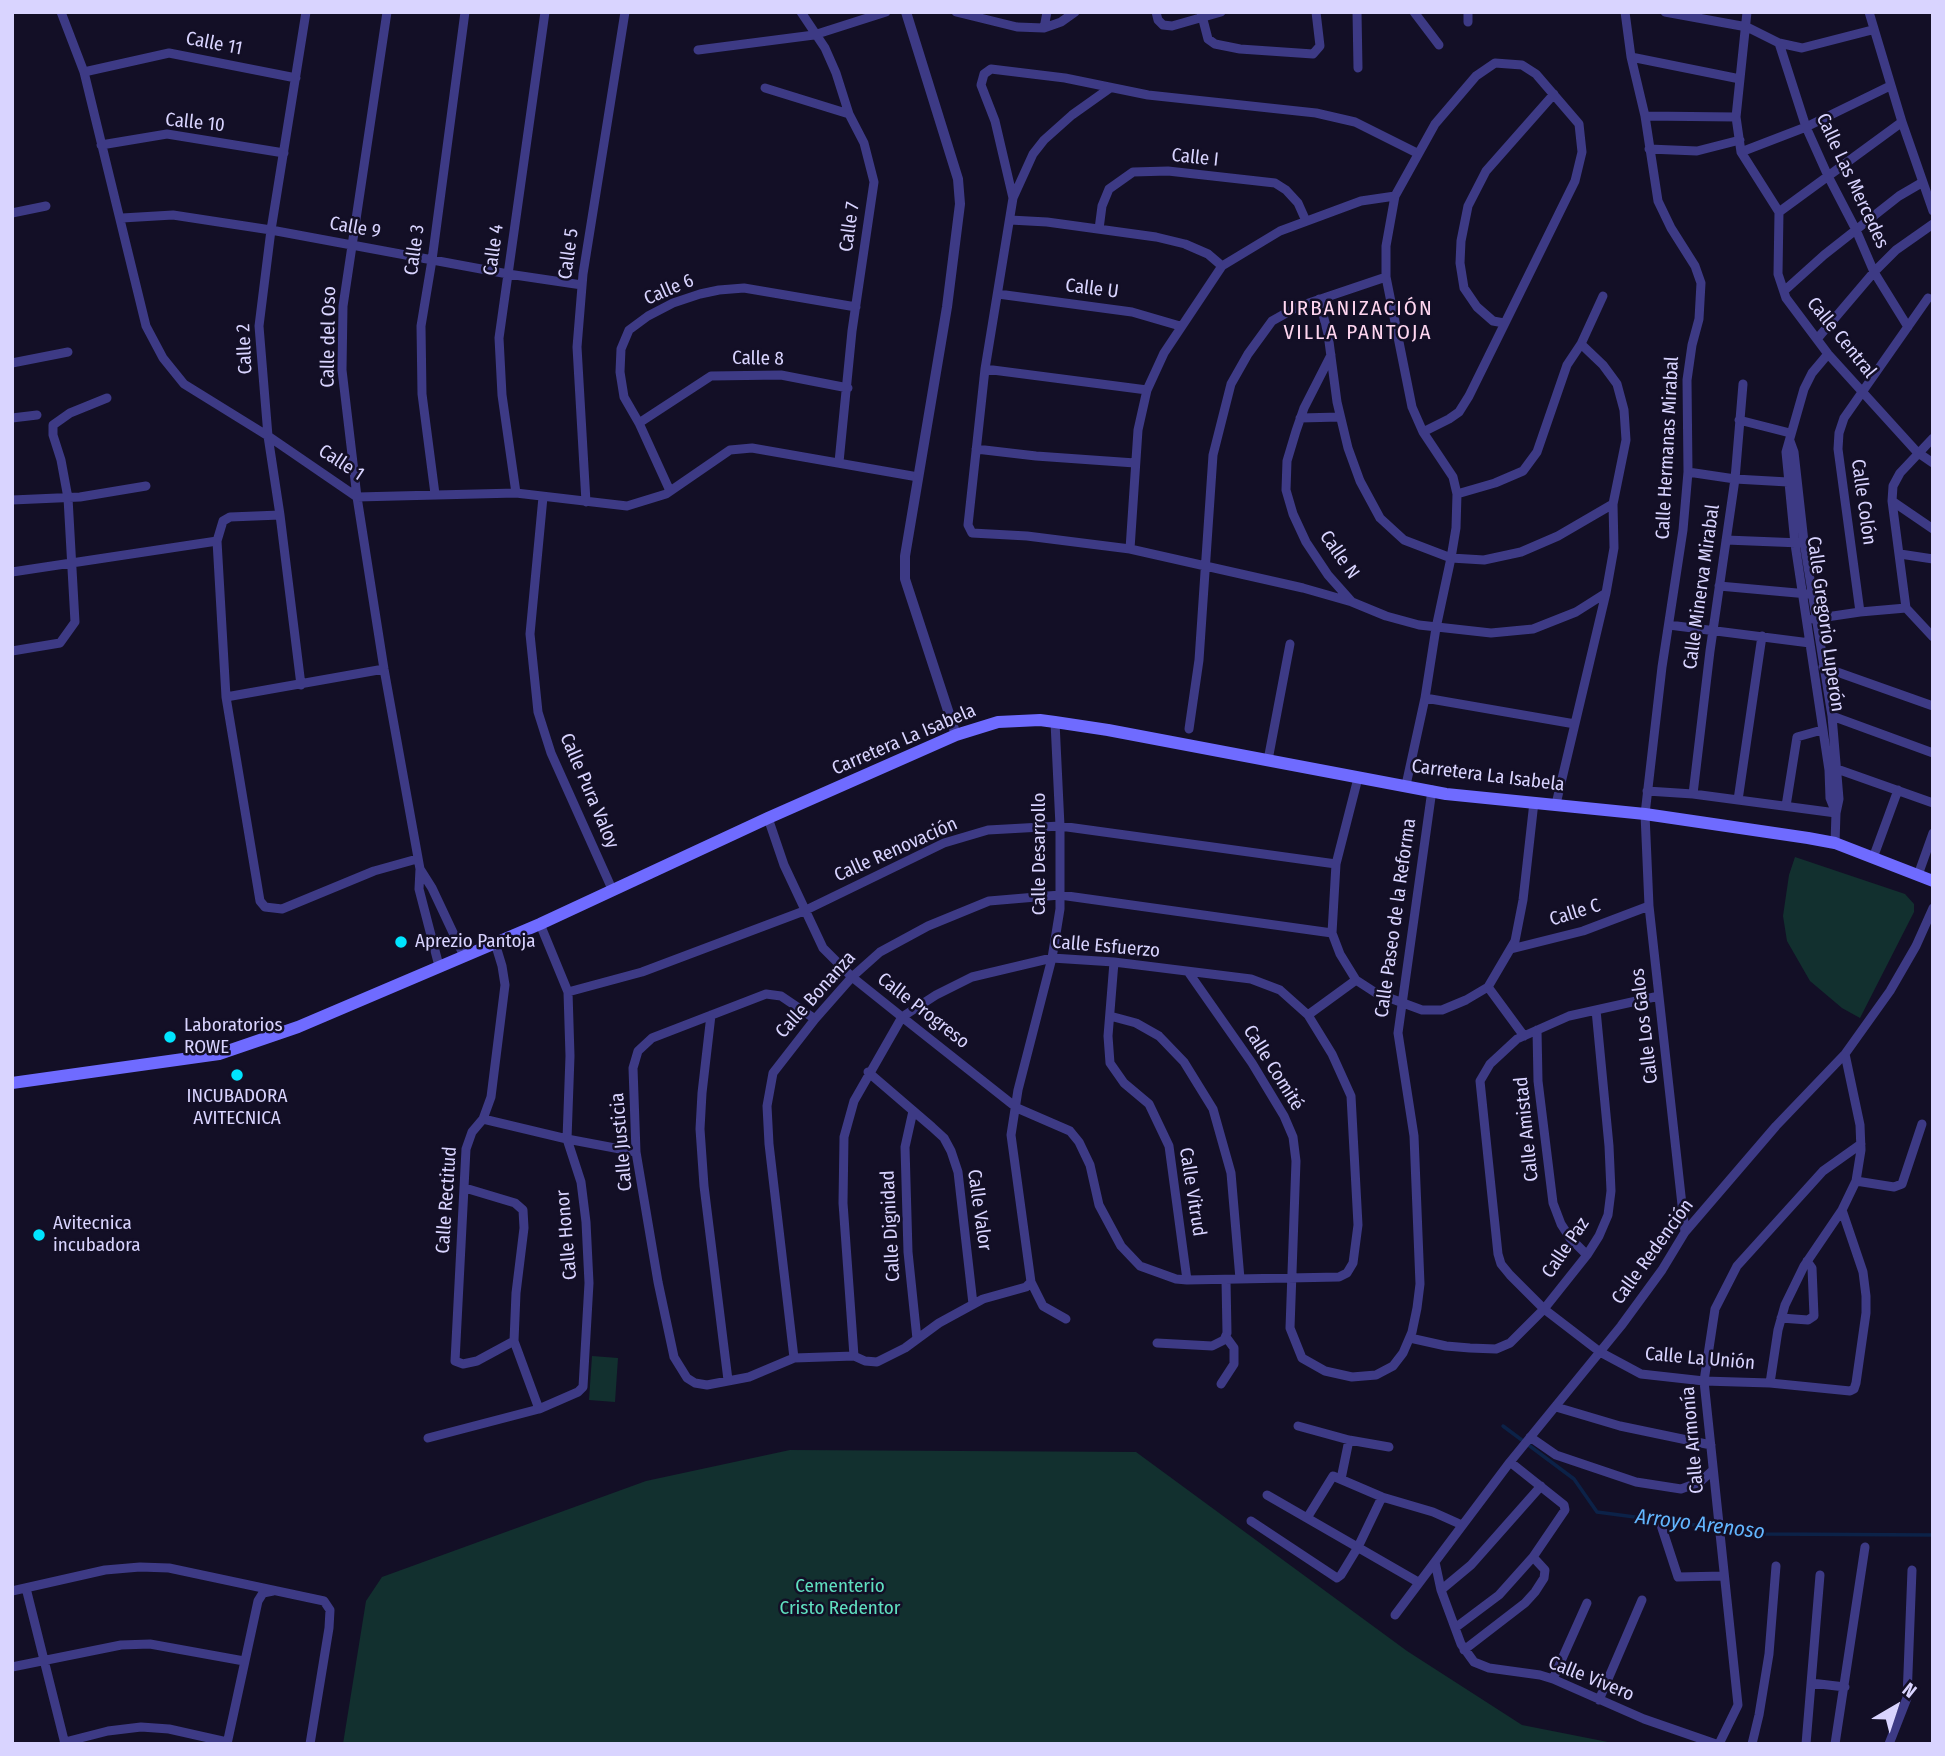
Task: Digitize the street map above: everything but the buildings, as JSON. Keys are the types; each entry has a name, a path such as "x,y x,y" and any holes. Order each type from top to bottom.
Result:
{"main road":[{"name":"Carretera La Isabela","path":"12,1083 219,1054 298,1027 540,924 768,818 956,735 998,722 1055,722 1432,790 1644,814 1835,843 1933,881"}],"street":[{"name":"Calle 1","path":"61,12 84,72 122,218 146,326 163,358 184,384 268,436 357,497 516,494 627,506 670,491 730,450 751,448 918,477"},
{"name":"Calle 2","path":"301,685 268,436 259,326 271,230 306,12"},
{"name":"Calle del Oso","path":"387,12 343,306 342,370 357,497 418,864 419,889 439,966"},
{"name":"Calle 3","path":"435,494 422,394 421,326 465,12"},
{"name":"Calle 4","path":"516,494 502,395 499,338 545,12"},
{"name":"Calle 5","path":"586,502 577,347 582,285 625,12"},
{"name":"Calle 7","path":"801,12 825,48 836,73 849,114 864,143 874,182 856,307 839,462"},
{"path":"698,50 814,35 886,12"},
{"path":"906,12 958,178 960,204 947,307 905,556 905,579 956,735"},
{"path":"956,12 1017,27 1044,28 1061,22 1075,12"},
{"path":"1044,28 1047,12"},
{"path":"1156,12 1163,25 1172,26 1202,15 1222,12"},
{"path":"1202,15 1209,39 1222,47 1312,54 1320,46 1316,12"},
{"path":"1357,12 1358,68"},
{"path":"1414,12 1439,45"},
{"name":"Calle Hermanas Mirabal","path":"1625,12 1658,201 1695,266 1701,283 1702,300 1687,380 1688,472 1683,530 1644,814"},
{"path":"1665,12 1747,27 1779,43 1802,48 1872,30"},
{"path":"1747,12 1737,117 1741,152 1779,212 1902,122"},
{"path":"1869,12 1890,86 1933,211"},
{"name":"Calle Las Mercedes","path":"1779,43 1806,127 1828,176 1874,271 1908,327"},
{"name":"Calle 11","path":"84,72 169,53 296,78"},
{"path":"1631,57 1740,79"},
{"path":"1406,785 1451,558 1456,528 1457,494 1453,477 1423,432 1412,407 1386,277 1385,246 1395,196 1434,124 1476,76 1496,63 1522,65 1536,74 1579,124 1582,152 1575,181 1490,356 1459,412 1423,432"},
{"path":"1013,198 995,121 981,85 984,74 991,69 1065,78 1148,95 1316,113 1355,122 1417,153"},
{"path":"1741,152 1806,127 1890,86"},
{"path":"765,88 849,114"},
{"path":"1110,89 1072,115 1044,139 1033,154 1013,198 985,369 968,525 972,533 1027,536 1130,549 1352,602"},
{"path":"1504,323 1493,321 1477,307 1465,288 1460,264 1461,241 1468,206 1486,171 1555,94"},
{"path":"1645,116 1737,117"},
{"name":"Calle 10","path":"101,145 167,134 284,153"},
{"path":"1649,149 1697,151 1740,140"},
{"name":"Calle I","path":"1099,229 1102,206 1109,189 1133,172 1168,171 1275,183 1298,203 1306,221"},
{"path":"1784,291 1856,230 1923,182"},
{"path":"1130,549 1138,430 1147,390 1180,326 1222,266 1280,231 1361,201 1395,196"},
{"path":"12,213 46,206"},
{"name":"Calle Central","path":"1779,212 1778,274 1784,291 1828,354 1917,452 1933,463"},
{"name":"Calle 9","path":"122,218 173,215 582,285"},
{"path":"1010,220 1047,222 1156,237 1185,244 1208,254 1222,266"},
{"path":"1817,339 1874,271 1896,250 1933,224"},
{"path":"1189,729 1199,660 1213,455 1230,384 1272,321 1297,307 1386,277"},
{"name":"Calle 6","path":"670,491 624,397 620,372 621,349 629,330 648,316 700,294 744,288 856,307"},
{"name":"Calle U","path":"998,294 1132,312 1180,326"},
{"path":"1457,494 1495,483 1523,471 1537,452 1567,365 1581,344 1603,296"},
{"name":"Calle Colón","path":"1860,612 1838,449 1839,433 1844,418 1928,298"},
{"path":"1319,299 1348,448 1360,481 1380,518 1404,540 1451,558 1484,560 1521,552 1558,536 1614,504"},
{"path":"1556,804 1606,593 1614,548 1614,504 1626,440 1624,410 1617,384 1603,365 1581,344"},
{"path":"12,363 68,352"},
{"name":"Calle Gregorio Luperón","path":"1828,354 1812,373 1804,389 1786,452 1788,482 1807,594 1832,716 1839,799 1835,843"},
{"name":"Calle N","path":"1331,355 1317,378 1300,418 1287,461 1286,490 1306,542 1328,575 1352,602 1386,616 1436,628 1492,633 1533,629 1576,612 1606,593"},
{"path":"985,369 1147,390"},
{"name":"Calle 8","path":"639,423 711,376 781,375 848,388"},
{"name":"Calle Minerva Mirabal","path":"1693,794 1735,479 1743,384"},
{"path":"12,651 60,643 74,626 76,618 68,498 53,425 70,413 107,398"},
{"path":"12,418 37,415"},
{"path":"1300,418 1340,417"},
{"path":"1739,420 1790,437"},
{"name":"Calle Gregorio Luperón","path":"1790,437 1794,452 1800,543"},
{"path":"1933,439 1917,452 1900,472 1892,501 1906,608 1933,636"},
{"path":"976,449 1135,464"},
{"path":"1688,472 1735,479 1788,482"},
{"path":"12,500 68,498 146,486"},
{"name":"Calle Pura Valoy","path":"543,497 530,635 538,712 551,753 612,889"},
{"path":"1892,501 1933,529"},
{"path":"280,515 230,517 223,521 217,541 226,697 258,894 265,906 282,909 374,871 418,864"},
{"path":"1726,540 1800,543"},
{"path":"12,572 217,541"},
{"path":"1900,554 1933,559"},
{"path":"1720,586 1807,594"},
{"path":"1812,620 1906,608"},
{"name":"Calle Gregorio Luperón","path":"1812,620 1810,643 1829,770 1830,798 1836,813"},
{"path":"1668,625 1810,643"},
{"path":"1738,800 1762,636"},
{"path":"1268,760 1290,644"},
{"path":"1823,667 1933,706"},
{"path":"226,697 384,669"},
{"path":"1425,698 1575,724"},
{"path":"1832,716 1933,753"},
{"name":"Calle Desarrollo","path":"1031,1282 1011,1135 1018,1090 1052,958 1060,909 1060,826 1055,722"},
{"path":"1786,806 1797,737 1822,730"},
{"path":"1837,769 1933,803"},
{"path":"1358,778 1336,863 1332,933 1340,954 1356,980 1376,993 1422,1010 1442,1010 1488,987 1511,949 1523,900 1534,802"},
{"name":"Calle Paseo de la Reforma","path":"1292,1277 1290,1328 1302,1358 1325,1371 1352,1377 1376,1375 1393,1366 1410,1338 1420,1284 1414,1136 1398,1033 1432,790"},
{"path":"1874,858 1898,790"},
{"path":"1647,791 1693,794 1836,813"},
{"name":"Calle Los Galos","path":"1644,814 1649,906 1685,1232"},
{"name":"Calle Progreso","path":"768,818 784,865 822,948 852,977 1017,1108 1070,1131 1079,1142 1090,1165 1099,1205 1121,1246 1140,1266 1176,1279 1188,1280 1339,1277 1348,1273"},
{"name":"Calle Renovación","path":"568,992 642,972 804,911 944,843 988,830 1060,826 1336,863"},
{"path":"1918,875 1933,833"},
{"name":"Calle del Oso","path":"418,864 464,956"},
{"name":"Calle Bonanza","path":"794,1358 769,1144 767,1106 773,1073 852,977 880,952 928,926 989,901 1060,895 1332,933"},
{"name":"Calle C","path":"1511,949 1583,931 1649,906"},
{"name":"Calle Redención","path":"1395,1615 1513,1458 1600,1352 1662,1270 1685,1232 1776,1126 1845,1054 1890,991 1916,946 1933,908"},
{"name":"Calle Honor","path":"428,1438 539,1409 578,1392 583,1387 589,1283 581,1182 567,1139 570,1056 568,992 540,924"},
{"name":"Calle Rectitud","path":"495,943 505,985 491,1097 483,1119 472,1132 466,1149 455,1361 463,1364 477,1361 514,1341"},
{"name":"Calle Esfuerzo","path":"853,1356 842,1165 847,1125 854,1101 902,1017 936,995 972,977 1052,958 1114,962 1251,979 1280,990 1308,1015 1332,1054 1350,1096 1358,1225 1353,1263 1348,1273"},
{"name":"Calle Vitrud","path":"1114,962 1110,1063 1124,1083 1149,1104 1169,1146 1188,1280"},
{"name":"Calle Comité","path":"1189,972 1252,1063 1284,1116 1293,1137 1296,1161 1292,1277"},
{"path":"1308,1015 1356,980"},
{"path":"1488,987 1524,1036"},
{"name":"Calle Justicia","path":"728,1380 707,1385 695,1383 681,1370 674,1357 636,1152 634,1068 638,1051 652,1038 766,994 781,996 815,1019"},
{"name":"Calle La Unión","path":"1659,996 1569,1016 1517,1039 1490,1064 1479,1081 1501,1264 1544,1309 1600,1352 1641,1374 1850,1391 1854,1389 1866,1313 1866,1296 1863,1272 1842,1210"},
{"name":"Calle Paz","path":"1410,1338 1446,1346 1496,1349 1510,1343 1544,1309 1599,1236 1608,1215 1611,1191 1596,1010"},
{"path":"711,1015 702,1093 701,1129 705,1186 728,1380 749,1377 794,1358 853,1356 877,1362 973,1304 1026,1287 1031,1282 1043,1306 1066,1319"},
{"path":"1110,1016 1136,1023 1159,1036 1184,1062 1213,1109 1231,1173 1240,1279"},
{"name":"Calle Amistad","path":"1537,1030 1538,1081 1553,1203 1565,1231 1587,1255"},
{"path":"1770,1383 1782,1318 1794,1283 1842,1210 1856,1181 1861,1144 1860,1125 1845,1054"},
{"name":"Calle Valor","path":"869,1072 944,1138 951,1151 958,1172 973,1304"},
{"name":"Calle Dignidad","path":"913,1111 905,1147 908,1252 917,1339"},
{"path":"483,1119 636,1152"},
{"path":"1856,1181 1894,1187 1902,1184 1922,1124"},
{"name":"Calle Armonía","path":"1718,1744 1738,1705 1704,1381 1716,1309 1737,1266 1823,1171 1861,1144"},
{"path":"465,1188 515,1203 523,1210 524,1228 516,1293 514,1341 539,1409"},
{"path":"1782,1318 1808,1320 1814,1316 1812,1268 1807,1261"},
{"path":"1221,1384 1234,1364 1234,1348 1226,1337 1226,1280"},
{"path":"1157,1343 1212,1346 1226,1337"},
{"path":"1556,1407 1620,1426 1711,1445"},
{"path":"1298,1426 1349,1440 1389,1447"},
{"path":"1529,1439 1556,1455 1636,1482 1681,1489 1700,1482 1713,1470"},
{"path":"1341,1479 1349,1440"},
{"path":"1455,1628 1499,1595 1533,1557 1566,1508 1513,1458"},
{"path":"1307,1518 1332,1476 1462,1525"},
{"path":"1441,1590 1471,1566 1541,1486"},
{"path":"1267,1495 1418,1582"},
{"path":"1251,1521 1337,1578 1358,1547 1382,1497"},
{"path":"1660,1522 1678,1577 1724,1576"},
{"path":"1835,1744 1865,1547"},
{"path":"1435,1562 1441,1590 1464,1650 1535,1592 1544,1578 1545,1570 1533,1557"},
{"path":"1752,1744 1769,1654 1776,1566"},
{"path":"12,1591 105,1570 140,1567 169,1568 324,1601 330,1610 310,1744"},
{"path":"1889,1744 1907,1698 1912,1570"},
{"path":"1806,1744 1820,1575"},
{"path":"26,1588 65,1743 108,1731 141,1727 169,1730 227,1743 258,1601 263,1593 275,1590"},
{"path":"1600,1700 1642,1600"},
{"path":"1553,1679 1587,1603"},
{"path":"12,1667 121,1645 150,1644 244,1661"},
{"name":"Calle Vivero","path":"1464,1650 1474,1662 1489,1668 1553,1679 1644,1719 1718,1744"},
{"path":"1811,1683 1845,1687"}],"green space":[{"path":"1795,857 1905,894 1914,904 1914,912 1860,1018 1842,1008 1810,981 1787,941 1783,916 1789,875"},
{"path":"592,1356 618,1358 615,1402 589,1400"},
{"name":"Cementerio Cristo Redentor","path":"790,1450 1136,1452 1407,1651 1522,1725 1618,1744 343,1744 366,1601 382,1577 646,1481"}],"waterway":[{"name":"Arroyo Arenoso","path":"1503,1426 1574,1479 1597,1512 1763,1534 1933,1535"}],"place":[{"name":"Aprezio Pantoja","path":"401,942"},
{"name":"Laboratorios ROWE","path":"170,1037"},
{"name":"INCUBADORA AVITECNICA","path":"237,1075"},
{"name":"Avitecnica incubadora","path":"39,1235"}],"district":[{"name":"URBANIZACIÓN VILLA PANTOJA","path":"1358,321"}]}
